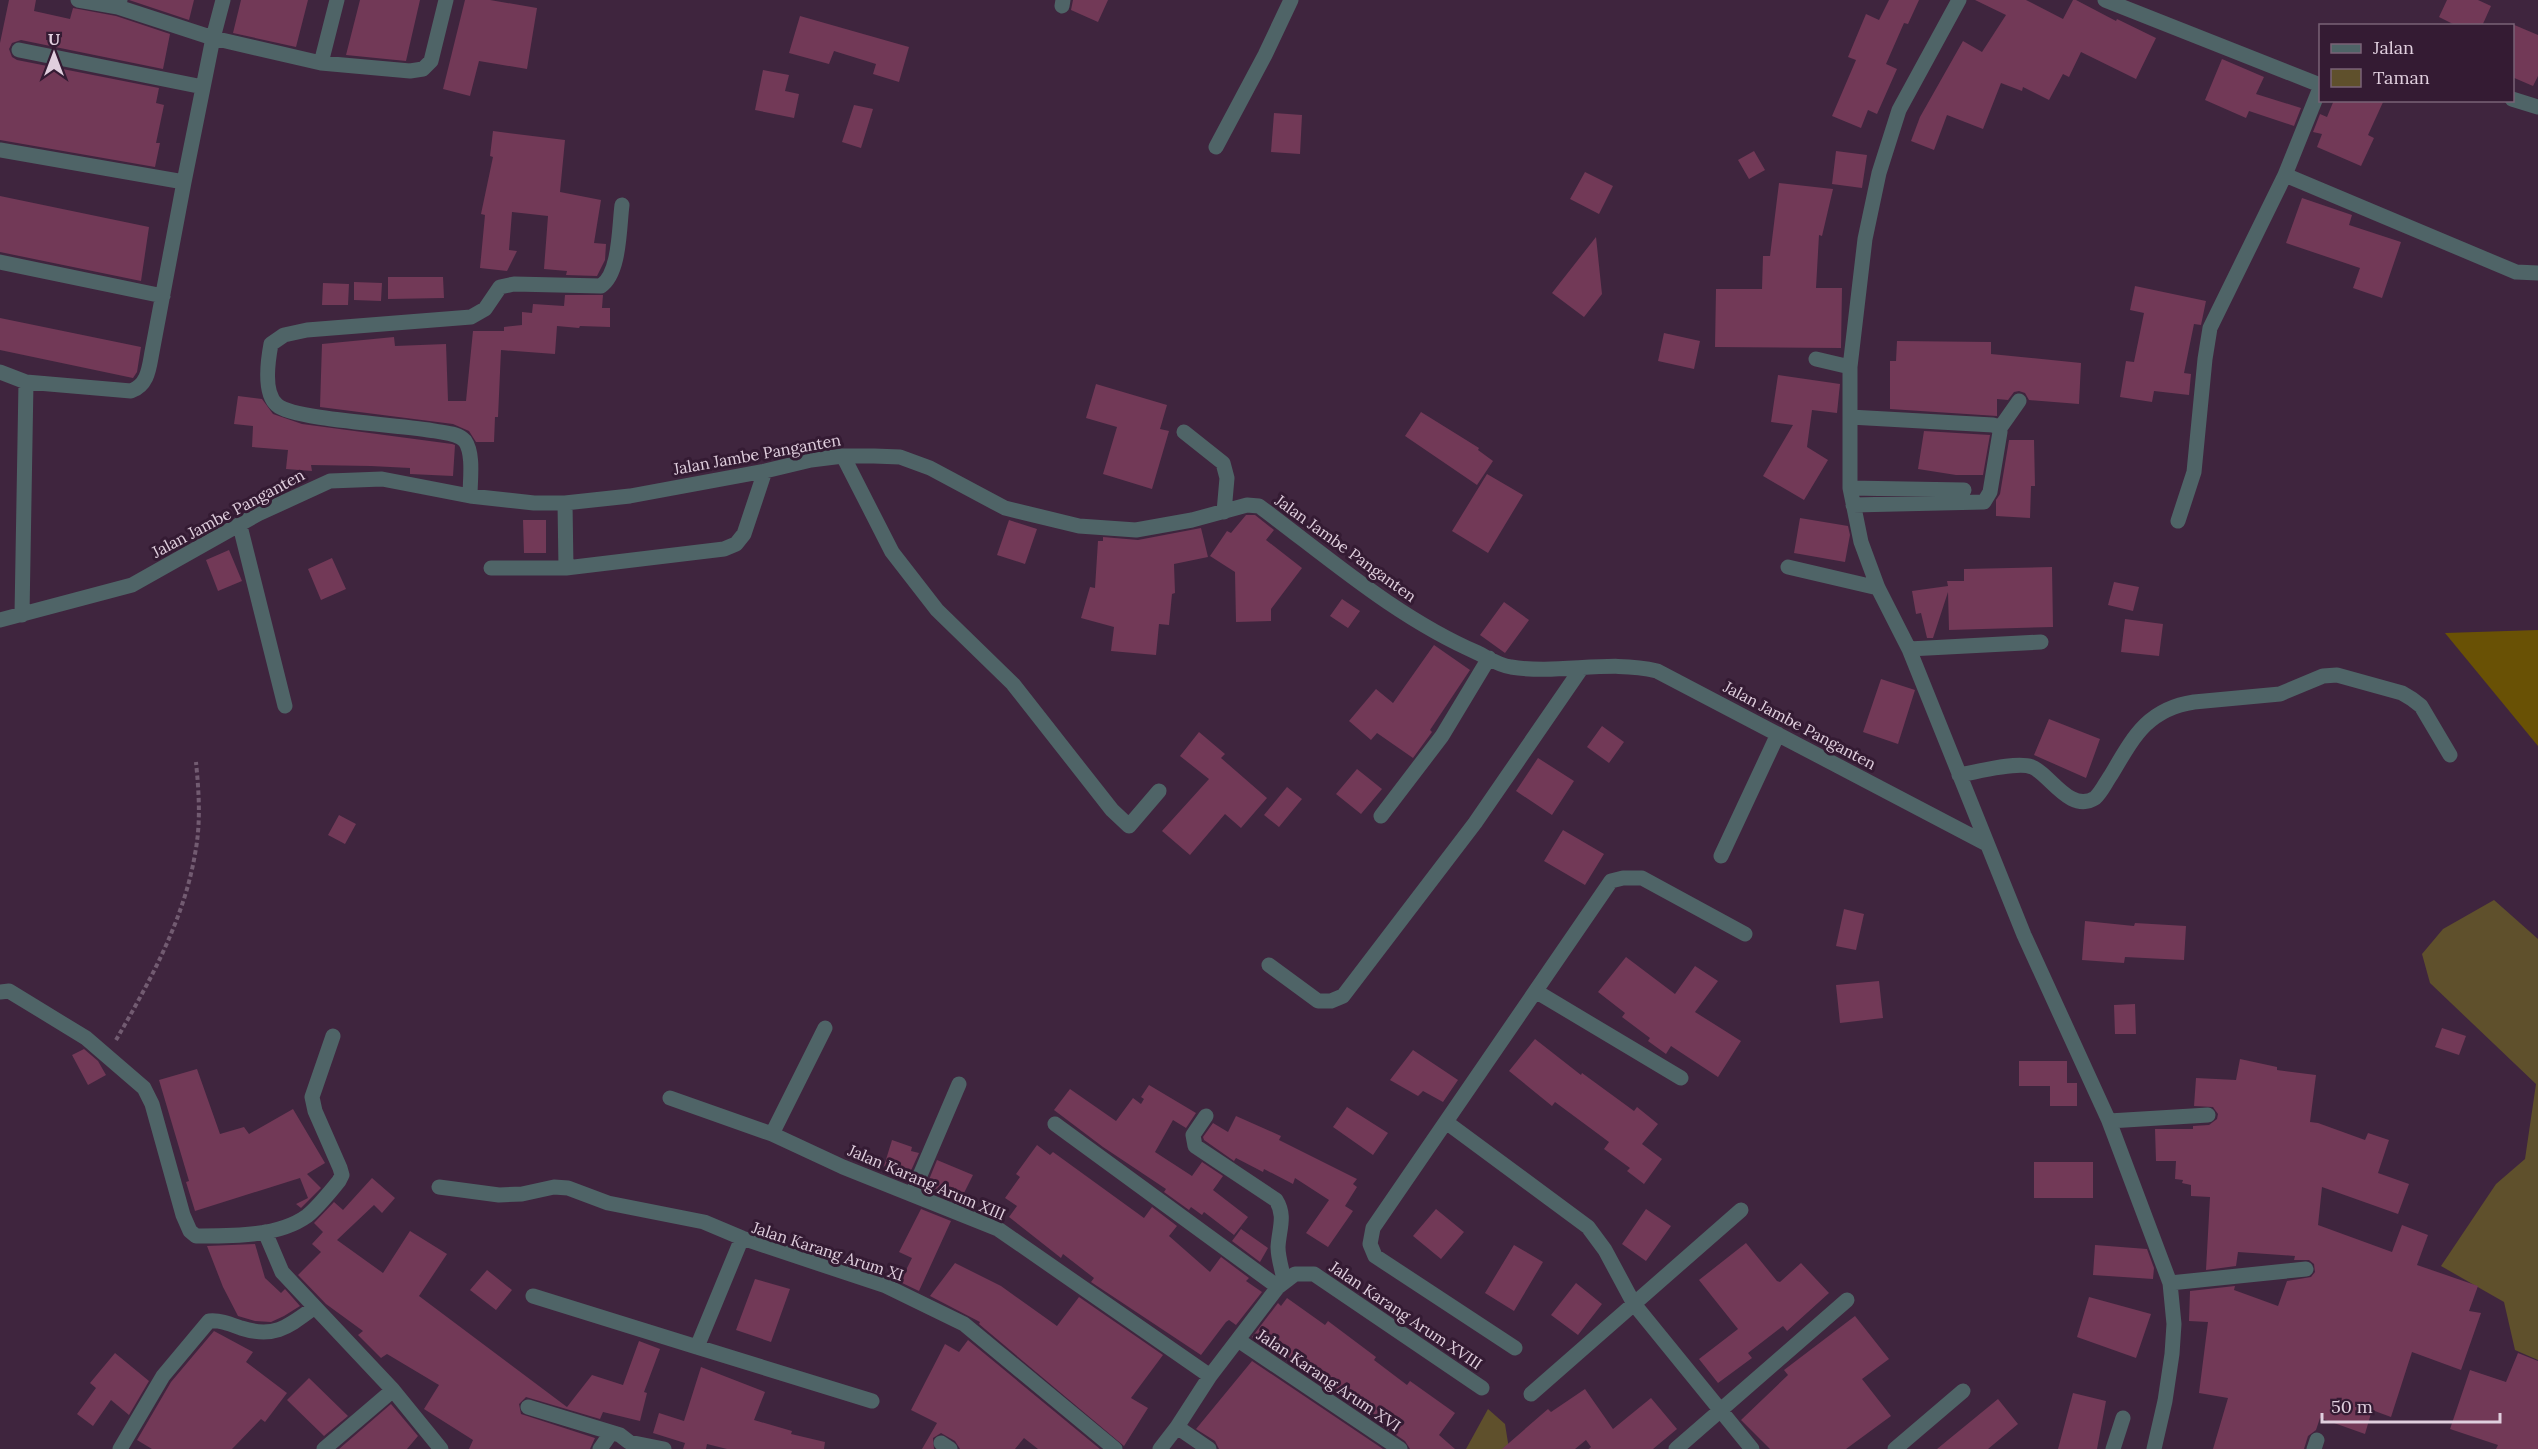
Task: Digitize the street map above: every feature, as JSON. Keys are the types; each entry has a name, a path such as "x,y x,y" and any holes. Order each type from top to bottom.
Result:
{"street":[{"path":"78,0 119,4 213,38 321,63 410,71 423,69 431,61 446,0"},
{"path":"0,372 26,382 131,391 140,388 146,378 183,182 223,0"},
{"path":"321,63 337,0"},
{"path":"1216,147 1265,55 1291,0"},
{"path":"1959,0 1899,110 1879,173 1865,239 1850,366 1850,488 1861,542 1878,588 1909,649 1985,843 2024,935 2109,1121 2170,1284 2174,1324 2172,1354 2165,1401 2154,1449"},
{"path":"2105,0 2319,87"},
{"path":"19,50 203,87"},
{"path":"2178,522 2194,472 2210,328 2285,175 2319,90"},
{"path":"2514,100 2538,107"},
{"path":"0,150 183,182"},
{"path":"2285,175 2516,273 2538,273"},
{"path":"471,496 469,451 464,440 458,435 411,426 296,415 278,406 271,396 266,366 271,344 284,335 307,330 471,316 485,309 500,287 514,284 601,286 609,281 614,270 622,205"},
{"path":"0,262 163,296"},
{"path":"1816,359 1850,366"},
{"path":"22,615 26,382"},
{"path":"1853,505 1984,502 1990,492 2000,428 2019,401"},
{"path":"1850,417 1994,425 2000,428"},
{"path":"1184,432 1223,463 1226,470 1224,512"},
{"path":"843,456 892,552 937,610 1013,684 1112,810 1129,826 1159,791"},
{"name":"Jalan Jambe Panganten","path":"0,620 132,585 258,514 330,481 382,479 471,496 534,503 565,503 630,496 765,471 811,460 843,456 900,457 930,468 1005,508 1079,526 1136,530 1247,505 1259,506 1408,616 1453,643 1499,663 1581,669 1622,667 1657,671 1985,843"},
{"path":"491,568 566,568 724,549 736,544 744,534 765,471"},
{"path":"1850,488 1964,490"},
{"path":"565,503 566,568"},
{"path":"240,526 285,706"},
{"path":"1788,567 1878,588"},
{"path":"1909,649 2042,642"},
{"path":"1381,816 1499,663"},
{"path":"1269,965 1318,1001 1331,1001 1343,996 1474,823 1581,669"},
{"path":"1959,775 2025,765 2037,769 2071,799 2088,800 2094,798 2102,789 2137,732 2160,713 2180,704 2280,694 2330,675 2402,693 2412,699 2421,706 2450,755"},
{"path":"1721,856 1778,734"},
{"path":"1515,1348 1375,1256 1370,1244 1373,1228 1611,881 1623,878 1642,878 1745,934"},
{"path":"0,992 9,991 86,1038 144,1088 152,1104 183,1215 190,1231 196,1236 265,1232 293,1224 307,1215 328,1195 342,1175 315,1111 312,1097 333,1036"},
{"path":"1537,992 1681,1078"},
{"path":"772,1134 825,1028"},
{"path":"912,1194 959,1084"},
{"name":"Jalan Karang Arum XIII","path":"670,1098 772,1134 843,1167 998,1229 1210,1376"},
{"path":"2109,1121 2208,1115"},
{"path":"1160,1449 1210,1376 1281,1283 1278,1246 1282,1216 1280,1207 1276,1200 1195,1146 1193,1135 1206,1116"},
{"path":"1446,1122 1588,1227 1605,1250 1634,1304 1752,1449"},
{"path":"1055,1124 1281,1283"},
{"path":"439,1187 499,1195 568,1188 608,1203 704,1222 742,1238"},
{"path":"1531,1394 1742,1210"},
{"path":"265,1232 282,1272 393,1390 441,1449"},
{"name":"Jalan Karang Arum XI","path":"697,1347 742,1238 886,1286 964,1324 1115,1449"},
{"path":"2170,1284 2306,1269"},
{"name":"Jalan Karang Arum XVIII","path":"1281,1283 1295,1274 1314,1274 1482,1388"},
{"path":"533,1296 872,1401"},
{"path":"1676,1449 1847,1300"},
{"path":"120,1449 163,1376 209,1321 218,1320 255,1332 276,1332 315,1307"},
{"name":"Jalan Karang Arum XVI","path":"1238,1340 1400,1449"},
{"path":"324,1449 393,1390"},
{"path":"1895,1449 1963,1391"},
{"path":"528,1407 620,1435 629,1442 664,1449"},
{"path":"2113,1449 2123,1418"},
{"path":"1177,1427 1209,1449"},
{"path":"600,1449 611,1433"}],"path":[{"path":"106,1056 137,1004 161,957 180,909 195,854 200,800 196,762"}],"green space":[{"path":"2494,900 2538,939 2538,1360 2515,1350 2504,1302 2441,1266 2496,1184 2525,1159 2536,1084 2430,983 2422,954 2443,929"},
{"path":"1488,1409 1505,1424 1509,1449 1466,1449"}],"shaded area":[{"path":"2538,630 2538,746 2445,633"}],"building":[{"path":"9,0 36,0 34,11 70,19 73,8 116,16 170,34 163,69 21,40 12,43 9,49 12,57 17,60 159,88 156,103 164,105 156,143 160,143 155,167 0,140 0,43"},
{"path":"129,0 194,0 189,20"},
{"path":"241,0 308,0 296,47 233,33"},
{"path":"360,0 420,0 406,61 346,55"},
{"path":"465,0 490,0 537,8 527,69 479,61 470,96 443,89"},
{"path":"1073,0 1108,0 1098,22 1071,10"},
{"path":"1889,0 1919,0 1908,24 1904,23 1886,64 1897,69 1877,114 1868,110 1861,128 1832,116 1856,60 1848,57 1866,14 1879,20"},
{"path":"1975,0 2026,0 2063,19 2073,0 2076,0 2116,21 2117,19 2156,38 2136,79 2081,52 2069,77 2063,74 2049,100 2023,87 2022,91 2001,83 1983,129 1947,115 1934,150 1911,141 1920,117 1963,41 1982,52 2006,15"},
{"path":"2447,0 2478,0 2491,6 2483,24 2453,24 2439,17"},
{"path":"800,16 909,47 899,82 873,74 876,64 834,51 829,64 789,53"},
{"path":"2514,25 2538,35 2538,76 2533,86 2514,78"},
{"path":"2222,59 2264,77 2256,94 2301,108 2294,126 2249,111 2246,118 2205,100"},
{"path":"763,70 789,75 785,91 799,94 794,118 755,110"},
{"path":"2333,102 2383,102 2368,135 2374,138 2361,166 2317,147 2322,134 2313,132 2320,114 2327,117"},
{"path":"854,105 873,109 861,148 842,142"},
{"path":"1274,113 1302,115 1300,154 1271,152"},
{"path":"493,131 565,140 560,192 601,200 594,243 606,244 605,260 597,276 566,275 567,271 544,269 548,216 512,212 509,250 517,251 507,271 480,268 485,215 481,214 493,157 490,156"},
{"path":"1754,151 1765,170 1749,179 1738,160"},
{"path":"1836,151 1867,155 1862,188 1832,184"},
{"path":"1585,172 1613,186 1599,214 1570,199"},
{"path":"1779,183 1833,189 1822,236 1819,235 1816,288 1842,288 1841,348 1715,347 1716,289 1762,289 1763,256 1770,256"},
{"path":"0,196 149,227 141,281 0,252"},
{"path":"2302,198 2352,215 2349,225 2401,242 2382,298 2353,288 2360,268 2286,243"},
{"path":"1596,237 1602,294 1584,317 1552,293"},
{"path":"388,277 443,277 444,298 388,299"},
{"path":"354,282 382,283 381,301 354,300"},
{"path":"323,283 349,284 348,305 322,305"},
{"path":"2135,286 2206,301 2201,325 2194,324 2184,373 2191,374 2189,395 2154,391 2152,402 2120,397 2126,361 2134,362 2144,313 2130,310"},
{"path":"565,295 603,295 602,308 610,308 610,327 557,326 555,354 501,350 498,417 495,417 494,442 476,442 469,431 453,424 320,407 322,344 394,337 395,346 446,344 448,401 466,401 473,331 504,331 504,327 522,325 522,312 532,313 533,304 564,306"},
{"path":"0,318 141,347 137,372 133,378 0,350"},
{"path":"1664,333 1700,341 1694,369 1658,361"},
{"path":"1897,341 1991,342 1991,354 2081,363 2079,404 2029,400 2025,393 2019,391 2014,392 2008,400 1997,399 1997,416 1890,409 1890,361 1896,361"},
{"path":"1778,375 1840,384 1837,413 1812,410 1807,447 1828,460 1804,500 1763,476 1793,425 1771,422"},
{"path":"1096,384 1167,405 1160,429 1169,431 1152,489 1103,474 1117,427 1086,418"},
{"path":"238,396 262,399 273,414 302,424 455,445 453,476 410,474 410,468 371,466 311,465 312,471 286,469 288,450 252,447 253,426 234,424"},
{"path":"1421,412 1479,448 1478,450 1493,461 1477,485 1405,436"},
{"path":"1924,431 1990,435 1983,475 1956,475 1918,469"},
{"path":"2009,440 2034,440 2035,486 2031,486 2030,518 1996,516 1996,500 2000,494"},
{"path":"1487,474 1523,495 1488,553 1452,531"},
{"path":"1246,515 1255,515 1274,530 1266,540 1302,568 1271,609 1271,621 1236,622 1235,572 1210,556 1227,531 1231,533"},
{"path":"1800,518 1848,526 1850,535 1845,562 1794,553"},
{"path":"523,520 546,520 546,553 524,553"},
{"path":"1009,520 1037,529 1025,564 997,555"},
{"path":"1201,528 1208,557 1174,564 1175,593 1172,594 1169,625 1159,624 1156,655 1111,651 1114,627 1081,618 1090,587 1095,588 1098,541 1103,541 1103,537 1138,540"},
{"path":"229,550 242,581 218,591 206,560"},
{"path":"332,558 346,589 321,600 308,569"},
{"path":"2052,567 2053,627 1949,630 1948,592 1933,638 1927,638 1921,613 1916,614 1912,591 1948,586 1947,581 1964,581 1964,569"},
{"path":"2114,582 2139,587 2133,611 2108,605"},
{"path":"1342,599 1360,611 1348,628 1330,616"},
{"path":"1504,602 1529,620 1505,653 1480,635"},
{"path":"2125,619 2163,624 2159,656 2121,652"},
{"path":"1434,645 1470,670 1430,730 1432,732 1413,758 1377,733 1371,740 1349,721 1376,689 1393,703"},
{"path":"1881,679 1915,690 1898,744 1863,732"},
{"path":"2049,719 2100,739 2086,778 2034,755"},
{"path":"1602,726 1624,742 1609,763 1587,747"},
{"path":"1199,732 1225,754 1221,758 1267,798 1241,828 1225,814 1190,855 1162,831 1209,779 1180,756"},
{"path":"1538,758 1574,781 1552,815 1516,791"},
{"path":"1357,769 1382,789 1361,814 1336,794"},
{"path":"1287,787 1302,799 1279,827 1264,815"},
{"path":"339,815 356,824 345,844 328,835"},
{"path":"1563,830 1604,854 1585,885 1544,861"},
{"path":"1844,909 1864,914 1856,950 1836,946"},
{"path":"2085,921 2134,926 2135,923 2186,926 2184,960 2125,957 2124,963 2082,960"},
{"path":"1626,957 1675,994 1695,966 1718,981 1695,1012 1741,1041 1718,1077 1671,1046 1666,1054 1648,1041 1650,1038 1622,1017 1625,1013 1598,992"},
{"path":"1879,981 1883,1018 1840,1023 1836,985"},
{"path":"2135,1004 2136,1034 2115,1034 2114,1005"},
{"path":"2442,1028 2466,1036 2459,1055 2435,1047"},
{"path":"1535,1039 1581,1075 1582,1073 1634,1111 1637,1107 1658,1124 1642,1144 1662,1159 1644,1184 1627,1171 1630,1168 1604,1149 1609,1142 1555,1102 1552,1106 1509,1071"},
{"path":"84,1049 98,1061 106,1075 88,1085 72,1055"},
{"path":"1413,1050 1458,1080 1443,1102 1423,1091 1418,1096 1390,1080"},
{"path":"2240,1059 2277,1067 2277,1070 2316,1075 2310,1122 2365,1140 2368,1133 2389,1140 2378,1173 2409,1184 2398,1214 2322,1187 2318,1225 2392,1252 2402,1225 2428,1235 2417,1265 2478,1286 2469,1311 2481,1313 2461,1370 2412,1352 2391,1417 2372,1410 2365,1434 2320,1418 2316,1430 2308,1436 2304,1449 2213,1449 2228,1398 2199,1393 2208,1322 2189,1321 2190,1291 2235,1286 2234,1290 2278,1306 2287,1281 2311,1277 2315,1272 2314,1264 2309,1260 2294,1260 2295,1256 2238,1252 2236,1266 2206,1270 2210,1197 2191,1196 2191,1185 2182,1183 2183,1180 2175,1179 2176,1161 2156,1161 2155,1129 2193,1129 2193,1126 2209,1125 2217,1119 2218,1114 2213,1107 2194,1106 2196,1078 2236,1080"},
{"path":"2019,1061 2067,1061 2067,1083 2077,1083 2077,1106 2050,1106 2050,1086 2019,1086"},
{"path":"197,1069 220,1134 244,1127 249,1134 293,1109 325,1163 307,1174 321,1188 301,1208 296,1204 308,1198 300,1178 195,1211 186,1182 189,1181 159,1080"},
{"path":"1149,1085 1196,1113 1186,1128 1173,1120 1155,1152 1192,1176 1202,1162 1223,1176 1213,1190 1248,1217 1234,1235 1204,1212 1202,1215 1191,1207 1189,1210 1164,1192 1166,1189 1103,1147 1054,1110 1070,1089 1116,1121 1133,1098 1141,1104 1144,1099 1141,1097"},
{"path":"1347,1107 1388,1133 1373,1155 1333,1127"},
{"path":"1236,1116 1281,1136 1279,1140 1357,1179 1353,1184 1357,1187 1345,1206 1353,1211 1328,1247 1306,1233 1329,1200 1295,1178 1293,1184 1236,1158 1234,1161 1204,1140 1203,1137 1213,1123 1228,1132"},
{"path":"892,1140 912,1147 911,1151 919,1153 909,1175 884,1166"},
{"path":"1037,1145 1050,1155 1053,1152 1144,1218 1152,1207 1177,1226 1169,1236 1210,1272 1221,1257 1249,1278 1246,1281 1262,1292 1236,1325 1229,1320 1226,1322 1201,1355 1091,1282 1094,1278 1063,1254 1061,1258 1009,1217 1017,1206 1005,1198 1020,1177 1016,1174"},
{"path":"937,1160 973,1175 959,1203 929,1191 933,1184 928,1182"},
{"path":"2034,1162 2093,1162 2093,1198 2034,1198"},
{"path":"372,1178 395,1198 382,1213 374,1205 337,1240 383,1273 410,1231 447,1254 419,1296 567,1407 592,1375 623,1385 639,1341 660,1349 644,1392 647,1393 640,1421 603,1412 600,1419 526,1397 519,1404 521,1414 595,1438 590,1449 469,1449 473,1440 424,1409 439,1385 387,1354 381,1358 358,1335 363,1331 326,1304 298,1275 321,1252 312,1244 323,1232 314,1223 334,1202 343,1210"},
{"path":"921,1209 951,1221 919,1291 900,1282 912,1258 899,1252"},
{"path":"1436,1209 1464,1232 1441,1259 1413,1236"},
{"path":"1646,1209 1671,1226 1646,1261 1622,1244"},
{"path":"1241,1229 1268,1248 1260,1262 1232,1241"},
{"path":"1746,1243 1777,1281 1780,1282 1801,1263 1829,1293 1787,1331 1783,1326 1748,1353 1752,1358 1718,1383 1699,1359 1738,1329 1699,1280"},
{"path":"255,1244 265,1278 281,1293 285,1289 300,1306 271,1322 255,1321 238,1316 223,1287 207,1246"},
{"path":"1514,1245 1543,1262 1514,1311 1485,1293"},
{"path":"2095,1245 2147,1249 2154,1268 2153,1279 2093,1275"},
{"path":"955,1263 1001,1286 1057,1326 1079,1297 1163,1355 1131,1398 1148,1408 1124,1446 979,1324 980,1322 930,1296"},
{"path":"487,1270 512,1290 496,1310 470,1290"},
{"path":"755,1279 790,1289 771,1342 736,1330"},
{"path":"1576,1283 1602,1304 1578,1335 1551,1315"},
{"path":"2089,1297 2151,1314 2136,1358 2077,1337"},
{"path":"1287,1298 1325,1325 1328,1321 1376,1357 1374,1360 1407,1385 1410,1381 1455,1413 1439,1435 1455,1449 1410,1449 1405,1441 1252,1337 1278,1303 1281,1306"},
{"path":"1855,1316 1889,1359 1862,1379 1891,1416 1846,1449 1770,1449 1741,1420 1788,1375 1784,1370"},
{"path":"214,1331 253,1352 246,1362 287,1393 265,1422 261,1419 232,1449 152,1449 137,1440 171,1382"},
{"path":"968,1340 1100,1449 1038,1449 1024,1438 1015,1449 960,1449 955,1441 941,1433 933,1438 934,1449 922,1449 937,1423 911,1410 945,1344 959,1352"},
{"path":"115,1353 149,1381 129,1415 111,1400 93,1426 77,1414 96,1388 90,1383"},
{"path":"2518,1353 2538,1361 2538,1449 2496,1449 2498,1445 2450,1429 2470,1370 2506,1382"},
{"path":"1252,1361 1383,1449 1219,1449 1215,1441 1196,1429"},
{"path":"701,1367 765,1392 754,1420 792,1431 791,1434 825,1442 824,1449 727,1449 707,1444 706,1449 683,1449 685,1443 653,1433 659,1413 684,1421"},
{"path":"309,1378 348,1416 324,1436 287,1400"},
{"path":"1585,1389 1613,1429 1651,1398 1677,1429 1653,1449 1589,1449 1591,1447 1586,1440 1575,1449 1502,1449 1548,1409 1551,1412"},
{"path":"2073,1393 2106,1401 2097,1449 2058,1449"},
{"path":"1998,1399 2018,1424 1988,1449 1937,1449"},
{"path":"391,1404 418,1436 407,1449 339,1449"}]}
